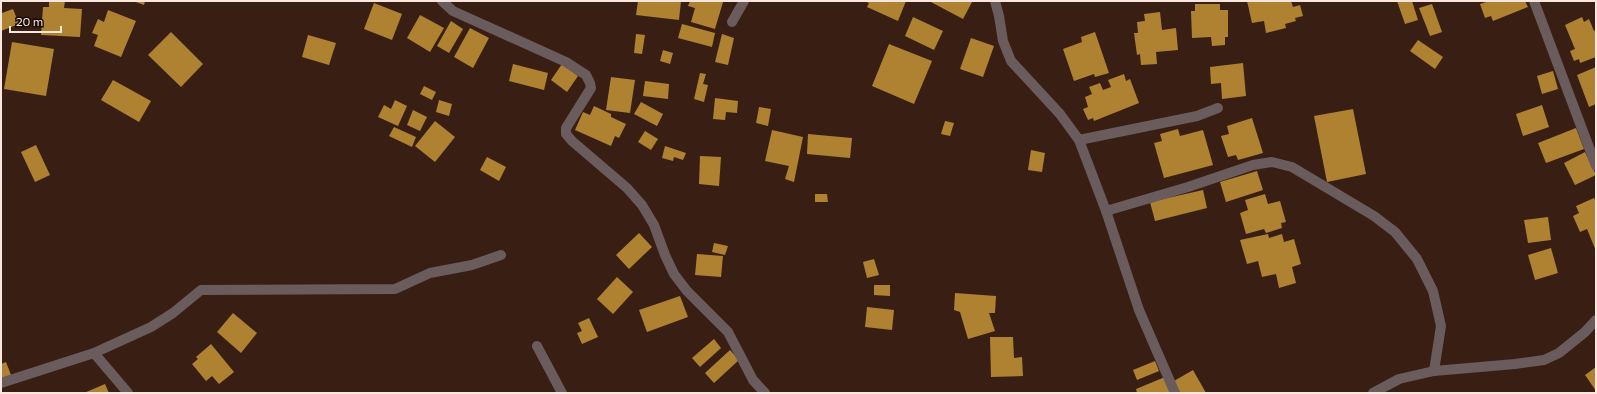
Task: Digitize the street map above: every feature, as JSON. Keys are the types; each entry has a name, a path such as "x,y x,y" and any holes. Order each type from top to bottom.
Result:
{"street":[{"path":"442,1 453,11 566,62 586,75 590,82 591,88 566,128 566,134 572,141 627,188 642,205 654,225 674,274 687,291 728,332 753,380 765,393"},
{"path":"732,22 744,1"},
{"path":"995,1 1000,16 1003,41 1011,61 1060,114 1079,140 1106,211 1139,310 1175,393"},
{"path":"1534,1 1596,166"},
{"path":"1079,140 1197,116 1218,108"},
{"path":"1106,211 1188,187 1253,165 1272,162 1292,167 1374,216 1395,232 1417,259 1433,291 1441,326 1434,371"},
{"path":"1,383 94,353 151,327 173,313 200,290 395,290 430,272 472,265 501,255"},
{"path":"1373,393 1399,379 1434,371 1544,360 1559,353 1585,332 1596,320"},
{"path":"537,346 562,393"},
{"path":"94,353 128,393"}],"building":[{"path":"49,1 65,1 64,8 82,9 80,37 41,35 43,7 49,7"},
{"path":"133,1 145,1 144,5"},
{"path":"638,1 681,1 679,20 636,15"},
{"path":"690,1 723,2 715,29 691,22 695,8 688,6"},
{"path":"864,1 906,1 898,21 867,7 869,3"},
{"path":"929,1 970,1 972,2 963,19"},
{"path":"1247,1 1291,1 1293,7 1300,5 1303,16 1295,18 1296,21 1285,24 1286,28 1266,33 1264,21 1252,23"},
{"path":"1397,1 1412,1 1418,20 1405,24"},
{"path":"1485,1 1525,1 1528,7 1493,21 1491,16 1485,18 1480,4 1486,2"},
{"path":"374,3 402,14 392,40 364,29"},
{"path":"1195,4 1220,4 1220,10 1228,10 1228,37 1225,37 1225,45 1212,46 1211,37 1192,38 1191,11 1195,11"},
{"path":"1432,4 1442,32 1430,36 1419,8"},
{"path":"13,9 19,24 1,31 1,10 2,13"},
{"path":"108,10 136,21 121,57 94,46 98,35 92,33 98,19 104,22"},
{"path":"1160,12 1162,30 1176,28 1178,50 1156,52 1157,64 1141,65 1140,54 1137,55 1134,33 1138,33 1137,22 1145,21 1144,14"},
{"path":"420,15 444,28 430,52 407,38"},
{"path":"913,17 943,31 934,50 905,36"},
{"path":"1582,17 1584,22 1589,19 1594,31 1596,30 1596,57 1580,63 1579,59 1574,61 1570,51 1575,49 1565,25"},
{"path":"451,21 463,29 449,53 437,46"},
{"path":"682,24 715,33 712,47 678,38"},
{"path":"470,28 489,38 473,68 454,57"},
{"path":"171,32 203,64 181,87 148,55"},
{"path":"1095,32 1109,73 1095,77 1094,74 1074,81 1063,49 1082,42 1081,37"},
{"path":"636,34 645,35 642,54 634,53"},
{"path":"722,34 734,38 728,65 715,62"},
{"path":"308,35 336,43 329,65 302,57"},
{"path":"971,38 994,46 983,77 960,69"},
{"path":"1418,40 1443,57 1435,69 1410,51"},
{"path":"12,42 54,49 46,96 4,89"},
{"path":"889,44 932,61 914,104 872,86"},
{"path":"663,50 673,53 670,64 660,61"},
{"path":"1243,63 1246,96 1222,99 1221,83 1211,84 1210,67"},
{"path":"513,64 548,73 544,90 509,81"},
{"path":"562,64 578,76 567,92 551,80"},
{"path":"1596,67 1596,104 1589,107 1577,75"},
{"path":"1553,71 1558,89 1542,94 1537,76"},
{"path":"700,73 706,74 703,84 708,85 704,102 694,99"},
{"path":"1124,74 1126,81 1130,79 1139,103 1094,121 1093,118 1088,120 1083,109 1088,107 1085,97 1092,94 1089,87 1100,83 1103,90 1111,87 1108,80"},
{"path":"611,77 635,80 630,113 606,110"},
{"path":"113,80 151,101 139,122 101,100"},
{"path":"645,81 669,84 668,99 643,96"},
{"path":"424,86 436,92 432,100 420,94"},
{"path":"715,98 738,101 737,113 726,112 725,120 713,119"},
{"path":"395,100 407,106 398,126 378,117 384,105 391,109"},
{"path":"439,100 452,104 449,116 436,112"},
{"path":"641,102 663,114 657,126 634,114"},
{"path":"1542,105 1549,127 1523,136 1516,114"},
{"path":"594,106 611,114 611,117 626,124 619,138 615,136 611,146 575,130 583,112 590,115"},
{"path":"759,107 771,109 768,126 756,123"},
{"path":"1353,109 1366,174 1327,182 1314,116"},
{"path":"413,110 427,117 420,131 407,125"},
{"path":"1252,118 1263,153 1238,160 1236,155 1228,157 1221,136 1229,134 1227,126"},
{"path":"435,121 455,137 435,162 415,146"},
{"path":"945,121 954,123 950,136 941,134"},
{"path":"394,127 416,137 412,147 389,136"},
{"path":"1576,128 1584,149 1546,163 1538,143"},
{"path":"1178,129 1180,136 1203,130 1213,165 1164,178 1154,143 1162,141 1160,134"},
{"path":"772,130 803,137 794,182 785,179 789,166 765,161"},
{"path":"645,131 658,139 651,150 638,142"},
{"path":"808,134 852,138 850,158 807,154"},
{"path":"36,145 50,175 35,182 21,152"},
{"path":"665,146 686,153 683,160 674,157 673,161 662,158"},
{"path":"1031,150 1045,153 1042,172 1028,170"},
{"path":"1585,152 1596,175 1575,185 1564,163"},
{"path":"700,156 721,157 719,186 699,184"},
{"path":"487,157 506,167 499,181 480,170"},
{"path":"1257,171 1263,190 1226,202 1220,182"},
{"path":"1203,190 1207,208 1155,221 1150,202"},
{"path":"815,194 827,194 828,202 815,202"},
{"path":"1265,194 1268,204 1280,201 1286,222 1281,223 1282,228 1266,233 1264,229 1246,234 1240,213 1248,210 1245,200"},
{"path":"1594,198 1596,202 1596,251 1587,229 1580,232 1573,216 1579,213 1576,206"},
{"path":"1548,217 1551,240 1528,243 1524,220"},
{"path":"639,233 652,247 629,269 616,255"},
{"path":"1268,234 1269,238 1282,234 1284,242 1294,239 1301,264 1292,267 1296,283 1279,288 1276,274 1262,277 1258,261 1247,264 1240,240"},
{"path":"714,243 728,246 725,255 712,252"},
{"path":"1551,248 1558,273 1535,280 1528,255"},
{"path":"697,254 723,256 721,277 695,275"},
{"path":"874,259 879,275 867,278 863,262"},
{"path":"617,277 633,292 613,314 597,299"},
{"path":"874,285 890,285 890,296 874,295"},
{"path":"955,293 996,296 995,313 989,313 995,331 968,339 960,312 954,310"},
{"path":"680,296 688,317 647,332 639,310"},
{"path":"867,307 894,310 892,330 865,327"},
{"path":"233,313 257,333 241,353 217,332"},
{"path":"589,318 598,337 582,344 577,333 582,331 578,323"},
{"path":"990,337 1013,337 1014,358 1022,357 1023,376 991,377"},
{"path":"714,339 721,348 700,367 692,358"},
{"path":"211,344 234,372 219,384 212,376 206,381 192,364 198,359 196,357"},
{"path":"730,350 739,360 714,383 705,373"},
{"path":"1155,361 1159,371 1137,380 1133,370"},
{"path":"6,362 11,375 1,379 1,364"},
{"path":"1596,367 1596,391 1585,375"},
{"path":"1193,370 1206,393 1180,393 1174,381"},
{"path":"1165,377 1171,393 1137,393 1136,389"},
{"path":"105,384 109,393 84,393"}]}
